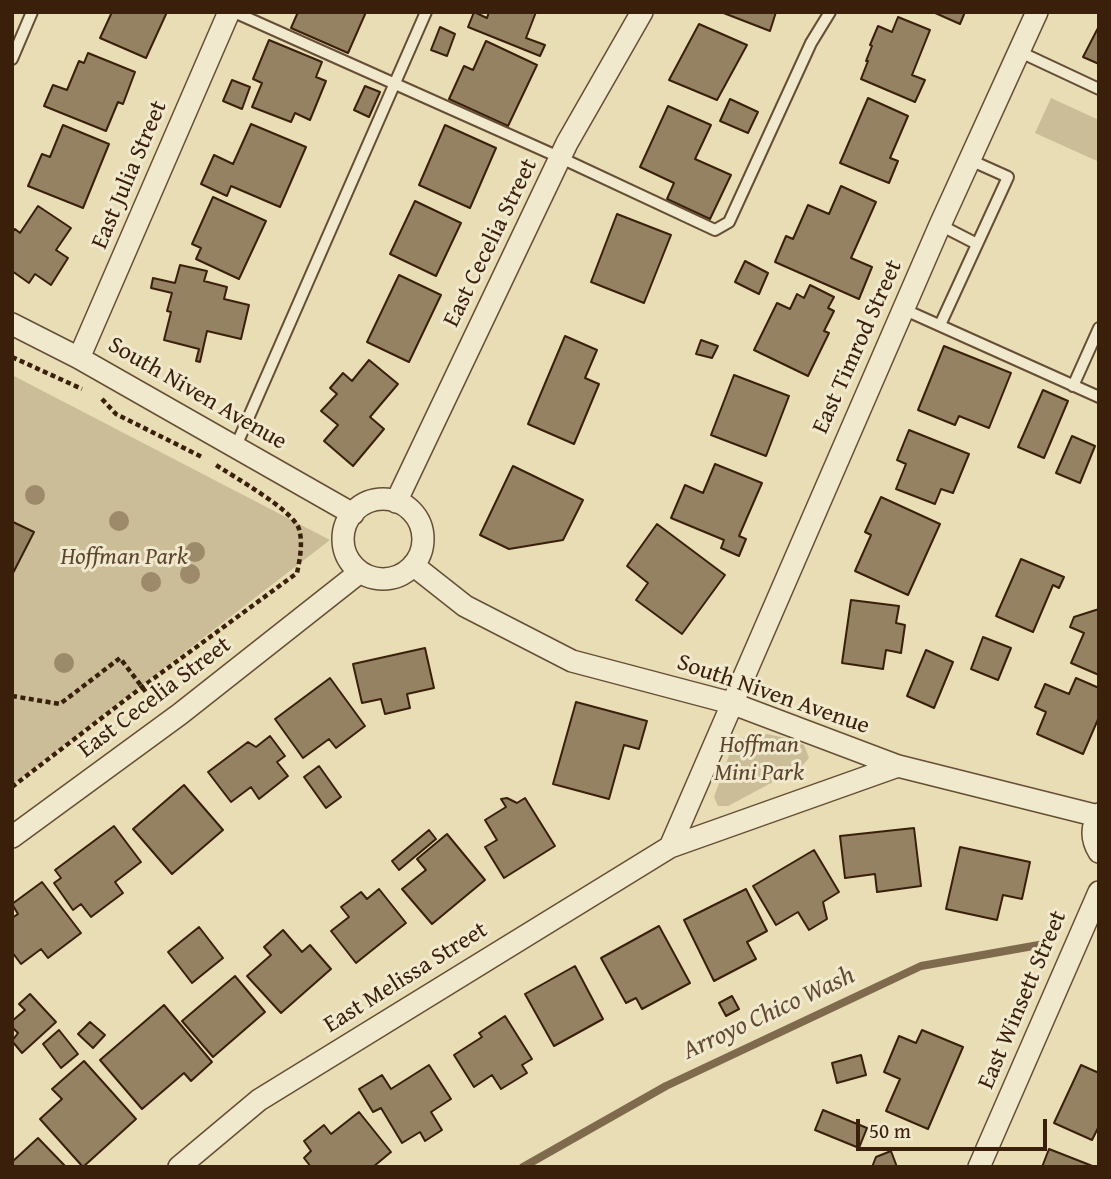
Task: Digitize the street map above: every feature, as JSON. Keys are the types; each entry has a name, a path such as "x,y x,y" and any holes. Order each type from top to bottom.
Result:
{"street":[{"name":"East Julia Street","path":"79,358 232,12"},
{"name":"East Cecelia Street","path":"396,502 568,143 642,12"},
{"name":"East Timrod Street","path":"731,703 940,225 1037,12"},
{"name":"South Niven Avenue","path":"12,324 79,358 353,514"},
{"path":"379,499 396,502 413,513 420,523 422,548 413,565 399,576 374,579 353,566 346,555 344,531 353,514 368,503 379,499"},
{"name":"South Niven Avenue","path":"413,565 466,606 572,662 731,703 898,765 1098,815"},
{"name":"East Cecelia Street","path":"12,837 168,722 360,572"},
{"path":"670,847 731,703"},
{"name":"East Melissa Street","path":"179,1167 259,1100 670,847 898,765"},
{"path":"1098,815 1093,835 1099,852"},
{"name":"East Winsett Street","path":"979,1167 1099,892"}],"lane":[{"path":"12,59 33,12"},
{"path":"232,12 395,83 716,230 729,222 811,43 830,12"},
{"path":"236,446 426,12"},
{"path":"1020,52 1099,89"},
{"path":"940,325 1008,177 970,160"},
{"path":"940,225 977,244"},
{"path":"903,309 1099,397"},
{"path":"1073,386 1099,328"}],"path":[{"path":"12,357 87,391"},
{"path":"12,787 297,573 300,558 299,529 292,515 209,461 116,414 100,397"},
{"path":"12,696 60,704 120,659 168,722"}],"green space":[{"path":"1051,98 1099,120 1097,161 1035,133"},
{"name":"Hoffman Park","path":"12,375 330,540 12,785"},
{"name":"Hoffman Mini Park","path":"752,731 791,739 804,745 809,758 801,767 728,806 718,806 714,797 732,747"}],"building":[{"path":"112,12 167,12 146,58 100,38"},
{"path":"298,12 366,12 348,53 291,28"},
{"path":"474,12 487,18 489,12 536,12 526,38 545,45 540,56 468,27"},
{"path":"721,12 776,12 770,31"},
{"path":"933,12 965,12 960,24"},
{"path":"898,17 930,30 912,75 925,80 915,102 861,79 878,26 892,32"},
{"path":"699,24 747,45 717,100 669,80"},
{"path":"1099,26 1099,64 1083,57"},
{"path":"440,27 455,34 447,56 431,50"},
{"path":"269,40 322,62 316,77 326,81 310,120 295,113 291,122 252,107 262,83 253,79"},
{"path":"486,41 537,65 508,126 449,99 464,66 473,70"},
{"path":"88,53 135,72 123,104 118,102 106,131 44,106 53,85 67,90 79,61 84,63"},
{"path":"232,80 250,87 242,109 223,101"},
{"path":"365,86 380,92 369,117 354,110"},
{"path":"868,98 908,116 890,158 898,161 889,183 840,163"},
{"path":"730,99 758,112 748,133 720,121"},
{"path":"668,106 711,125 695,159 731,175 710,219 667,199 674,183 640,167"},
{"path":"251,124 306,147 280,207 231,186 227,196 201,184 214,155 233,164"},
{"path":"63,125 109,144 83,208 28,186 42,154 50,157"},
{"path":"445,125 496,148 470,208 419,185"},
{"path":"841,186 876,202 851,258 872,267 859,299 775,262 786,236 793,239 808,205 829,214"},
{"path":"213,197 266,221 239,279 196,259 201,248 192,244"},
{"path":"415,201 461,223 436,276 390,254"},
{"path":"38,206 71,228 56,250 68,258 51,285 35,274 29,283 12,271 12,232 15,229 20,233"},
{"path":"617,214 671,235 644,303 591,282"},
{"path":"745,261 768,273 759,294 735,282"},
{"path":"180,265 207,271 204,281 227,287 224,299 249,305 241,339 207,331 200,362 196,361 199,349 164,340 171,312 167,311 172,293 151,288 153,278 175,283"},
{"path":"399,275 441,295 409,362 367,342"},
{"path":"810,285 834,297 828,308 834,311 824,331 829,333 808,376 754,350 777,303 790,309 797,294 804,298"},
{"path":"565,336 597,350 585,378 599,384 574,444 528,424"},
{"path":"701,340 718,346 712,358 696,354"},
{"path":"944,346 1011,373 989,428 959,416 955,425 918,410"},
{"path":"369,360 398,384 370,417 384,429 353,466 324,441 338,425 321,411 337,394 330,388 343,373 352,381"},
{"path":"734,375 789,396 766,456 711,435"},
{"path":"1043,390 1068,401 1044,458 1018,447"},
{"path":"909,430 969,454 953,493 941,489 935,504 896,489 906,464 897,460"},
{"path":"1072,436 1095,446 1080,483 1056,473"},
{"path":"715,464 762,483 739,536 746,539 739,556 721,548 724,540 671,518 685,485 703,493"},
{"path":"513,466 583,500 563,540 509,549 480,535"},
{"path":"881,497 940,524 908,595 855,571 871,535 865,532"},
{"path":"13,522 34,532 12,575 12,524"},
{"path":"657,524 725,575 682,634 636,600 648,583 627,566"},
{"path":"1021,559 1064,577 1059,588 1053,585 1033,632 996,616"},
{"path":"851,600 899,606 896,623 905,625 901,653 886,650 883,669 842,663"},
{"path":"1099,609 1099,675 1071,663 1084,633 1070,627 1074,617"},
{"path":"983,637 1011,648 998,680 971,669"},
{"path":"425,648 434,688 407,694 410,708 385,714 381,699 362,703 353,664"},
{"path":"926,650 953,662 934,708 907,696"},
{"path":"330,678 365,726 336,748 329,739 303,758 275,719"},
{"path":"1076,678 1099,688 1099,717 1083,754 1037,734 1046,712 1035,707 1045,684 1069,694"},
{"path":"576,702 647,721 639,749 624,745 609,799 553,784"},
{"path":"270,736 285,756 277,762 288,776 259,799 251,787 231,802 208,772 248,742 256,747"},
{"path":"319,766 341,797 326,808 304,777"},
{"path":"184,785 223,830 172,874 133,829"},
{"path":"507,798 517,803 525,798 555,846 504,878 485,847 497,840 485,820 506,807 501,799"},
{"path":"114,826 141,862 115,882 123,893 91,917 81,904 73,910 54,883 61,878 55,870"},
{"path":"914,828 921,886 877,892 875,874 845,878 840,836"},
{"path":"429,830 436,839 399,870 392,861"},
{"path":"447,834 485,880 432,924 402,889 426,870 417,859"},
{"path":"960,847 1030,862 1022,899 1003,895 997,920 946,909"},
{"path":"814,850 839,892 823,902 827,919 809,930 798,912 776,925 753,886"},
{"path":"42,882 81,933 48,958 41,949 21,964 12,952 12,918 18,914 12,904"},
{"path":"379,889 406,923 356,963 331,931 349,917 341,907 361,892 367,899"},
{"path":"746,889 767,931 747,942 756,959 714,981 684,920"},
{"path":"659,926 690,983 642,1009 636,998 626,1003 601,958"},
{"path":"199,927 223,958 192,983 168,952"},
{"path":"283,930 302,952 310,945 331,969 281,1013 247,976 271,955 264,947"},
{"path":"575,966 603,1019 554,1046 525,994"},
{"path":"235,976 265,1012 213,1057 182,1021"},
{"path":"30,994 56,1022 22,1053 12,1041 18,1033 12,1027 12,1021 25,1010 19,1004"},
{"path":"732,996 739,1009 726,1016 719,1003"},
{"path":"164,1005 212,1062 191,1081 184,1073 142,1109 100,1060"},
{"path":"505,1016 532,1059 522,1065 527,1073 501,1089 492,1075 474,1087 454,1055 482,1037 479,1033"},
{"path":"90,1022 105,1035 93,1048 78,1034"},
{"path":"59,1030 78,1054 61,1068 43,1044"},
{"path":"922,1030 963,1047 928,1129 886,1111 900,1079 884,1072 899,1036 916,1043"},
{"path":"861,1055 866,1075 837,1083 832,1063"},
{"path":"84,1061 136,1119 83,1167 40,1119 62,1099 52,1089"},
{"path":"429,1065 451,1099 431,1112 442,1130 425,1141 420,1132 402,1143 381,1108 373,1112 359,1089 382,1075 391,1089"},
{"path":"1081,1065 1099,1073 1099,1126 1092,1140 1054,1123"},
{"path":"823,1110 867,1128 859,1148 815,1130"},
{"path":"359,1112 391,1152 373,1167 311,1167 304,1158 311,1151 304,1141 324,1125 331,1134"},
{"path":"38,1138 66,1167 12,1167 12,1162"},
{"path":"1049,1149 1095,1167 1042,1167"},
{"path":"891,1151 897,1167 872,1167 876,1157"}],"waterway":[{"name":"Arroyo Chico Wash","path":"523,1167 666,1086 921,966 1050,943"}]}
